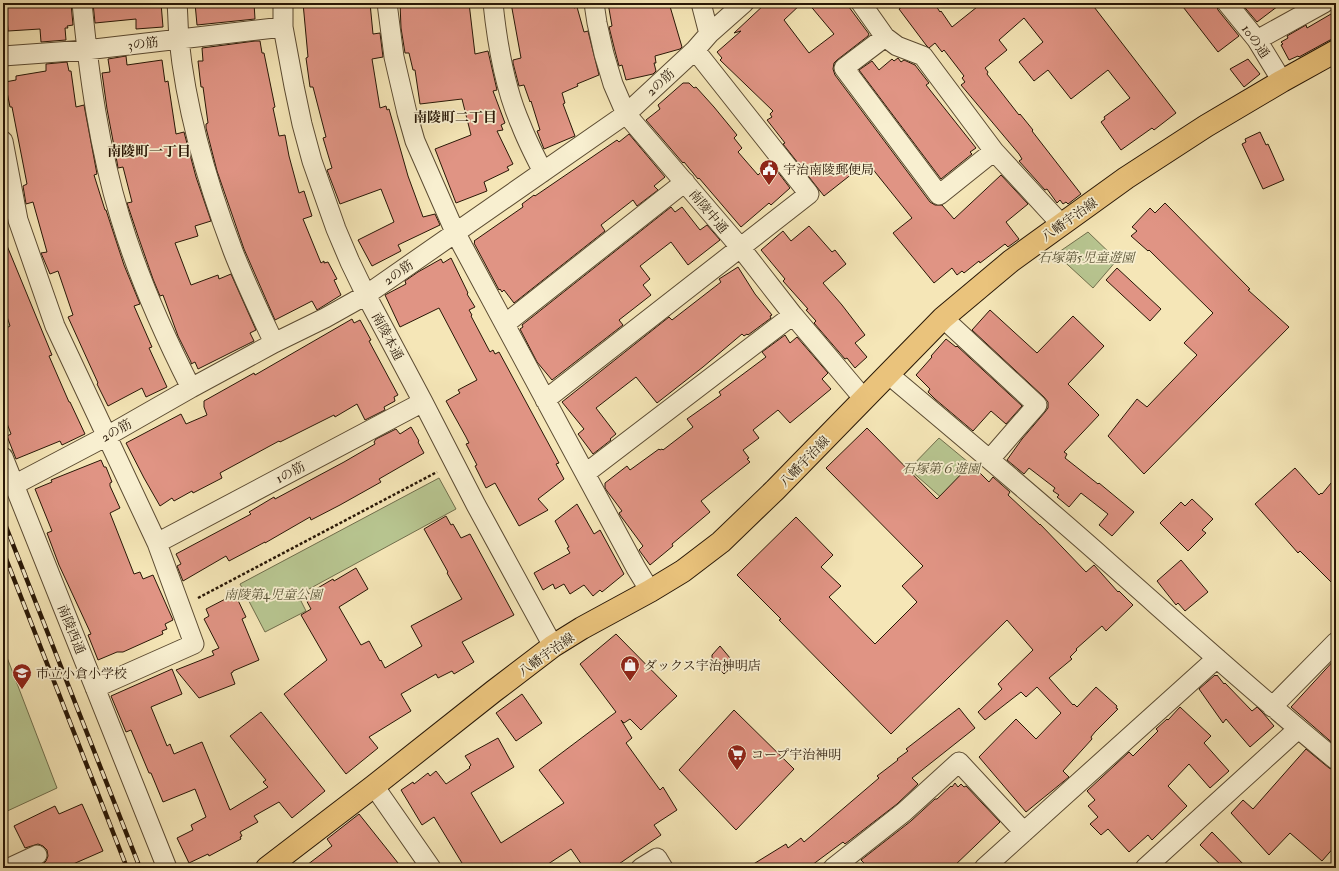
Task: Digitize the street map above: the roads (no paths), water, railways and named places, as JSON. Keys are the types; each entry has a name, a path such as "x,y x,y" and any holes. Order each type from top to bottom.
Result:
{"main road":[{"name":"八幡宇治線","path":"267,868 554,646 582,628 684,571 721,542 775,490 943,318 1011,261 1126,178 1206,126 1336,51"}],"street":[{"path":"82,3 86,50 101,140 120,217 151,304 170,347 191,388"},
{"path":"177,3 179,39 186,85 195,130 207,175 234,252 274,343"},
{"name":"南陵本通","path":"283,3 284,27 294,86 312,161 336,229 366,295 424,402 455,464 554,646"},
{"path":"387,3 394,56 406,113 415,141 455,232 544,400 586,473 636,568 650,591"},
{"path":"494,3 499,43 511,98 520,124 543,172"},
{"name":"南陵中通","path":"594,3 604,54 613,84 626,114 740,247 793,315 864,399"},
{"path":"701,3 709,34"},
{"name":"2の筋","path":"14,485 107,436 274,343 325,318 366,295 626,114 695,50 709,34 744,3"},
{"path":"862,3 885,37 897,46 923,56 994,151 1061,224"},
{"name":"10の通","path":"1227,3 1257,40 1282,81"},
{"path":"1257,40 1324,3"},
{"name":"3の筋","path":"3,56 86,50 284,27"},
{"path":"885,37 844,68 939,195 994,151"},
{"path":"544,400 808,194 695,50"},
{"path":"3,141 18,220 55,326 157,543 194,644 95,688"},
{"path":"505,324 685,182"},
{"path":"586,473 793,315"},
{"path":"943,318 1037,405 990,459"},
{"path":"888,374 990,459 1272,707 1336,760"},
{"name":"1の筋","path":"157,543 424,402"},
{"name":"南陵西通","path":"3,457 167,868"},
{"path":"1272,707 1336,642"},
{"path":"984,868 1217,658"},
{"path":"1145,868 1298,729"},
{"path":"833,868 904,812 959,762 1024,832"},
{"path":"374,786 431,868"},
{"path":"9,868 37,855"},
{"path":"641,868 657,858 663,868"}],"railway":[{"path":"3,519 140,868"},
{"path":"3,551 127,868"}],"place":[{"name":"宇治南陵郵便局","path":"769,186"},
{"name":"ダックス宇治神明店","path":"630,682"},
{"name":"市立小倉小学校","path":"22,690"},
{"name":"コープ宇治神明","path":"737,771"}],"district":[{"name":"南陵町二丁目","path":"455,117"},
{"name":"南陵町一丁目","path":"149,151"}],"park label":[{"name":"石塚第5児童遊園","path":"1086,257"},
{"name":"石塚第６遊園","path":"941,468"},
{"name":"南陵第4児童公園","path":"273,594"}]}
